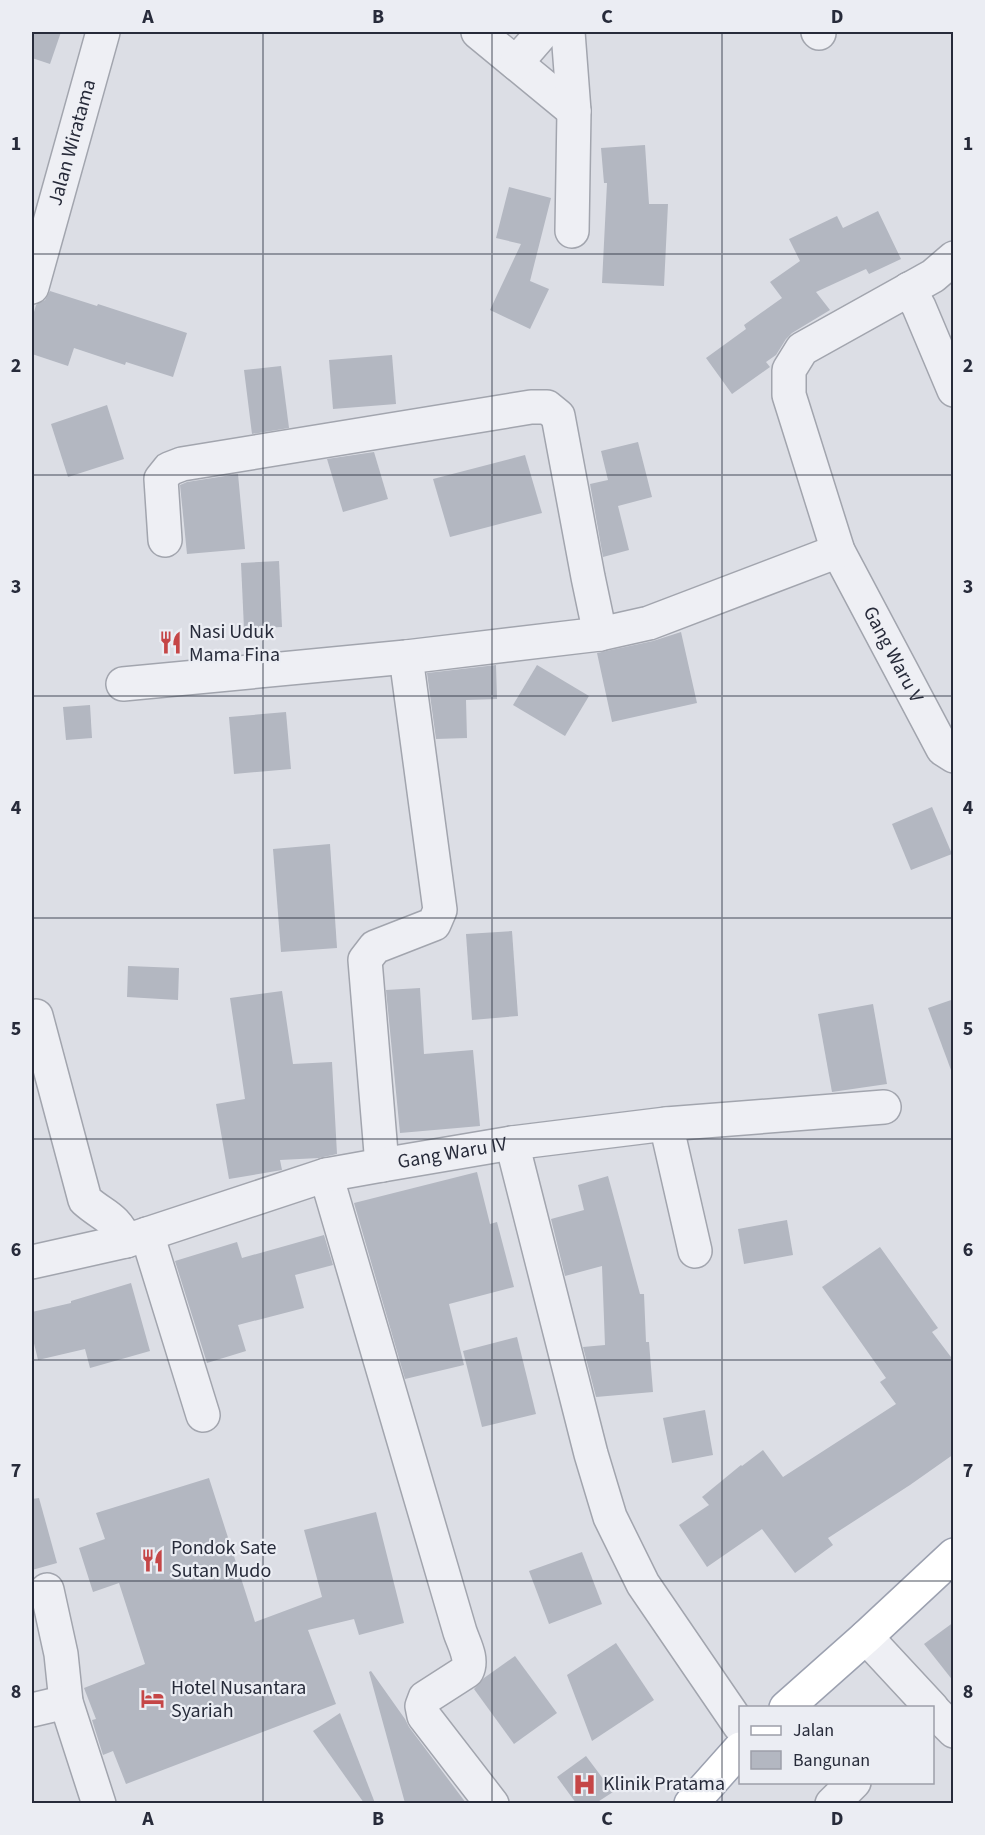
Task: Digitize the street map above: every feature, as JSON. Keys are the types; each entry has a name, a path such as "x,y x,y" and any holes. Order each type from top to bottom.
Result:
{"main road":[{"path":"787,1706 954,1555"},
{"path":"691,1803 739,1751"}],"street":[{"name":"Jalan Wiratama","path":"32,287 103,32"},
{"path":"478,32 574,111"},
{"path":"516,63 543,32"},
{"path":"568,32 574,111 572,231"},
{"name":"Gang Waru V","path":"954,258 933,276 802,349 789,370 789,395 838,551 943,749 954,756"},
{"path":"909,289 919,307 954,390"},
{"path":"165,540 161,479 169,469 182,464 519,409 547,407 558,416 600,634"},
{"path":"123,684 406,657 600,634 649,623 838,551"},
{"path":"382,1165 365,960 375,947 434,924 440,910 406,657"},
{"path":"36,1016 85,1200 96,1210 110,1217 120,1228 137,1238 203,1415"},
{"name":"Gang Waru IV","path":"32,1262 137,1238 326,1175 512,1143 666,1124 884,1107"},
{"path":"666,1124 695,1251"},
{"path":"512,1143 591,1454 610,1517 643,1584 739,1723"},
{"path":"326,1175 469,1659 470,1665 467,1671 425,1698 422,1706 424,1716 492,1803"},
{"path":"47,1590 62,1654 66,1702 99,1803"},
{"path":"866,1637 929,1706"},
{"path":"32,1710 66,1702"},
{"path":"934,1711 954,1731"},
{"path":"832,1803 853,1784"}],"building":[{"path":"32,32 61,32 50,64 32,58"},
{"path":"645,145 649,204 668,204 664,286 602,283 607,183 604,183 601,148"},
{"path":"509,187 551,198 530,281 549,289 530,329 490,310 521,244 496,238"},
{"path":"878,211 901,259 869,274 866,269 816,292 830,310 792,333 776,355 766,362 770,367 732,394 706,358 746,329 744,325 782,298 770,282 800,261 789,239 837,216 843,228"},
{"path":"50,291 187,333 173,377 126,362 125,365 74,348 68,366 32,354 32,319 36,305 45,300"},
{"path":"392,355 396,404 333,409 329,360"},
{"path":"281,366 289,428 252,434 244,370"},
{"path":"107,405 124,459 68,477 51,424"},
{"path":"638,442 652,497 618,506 629,550 603,557 590,484 608,480 601,451"},
{"path":"374,452 388,499 343,512 327,459"},
{"path":"525,455 542,513 450,537 433,479"},
{"path":"238,474 245,549 187,554 180,485"},
{"path":"279,561 282,627 244,629 241,563"},
{"path":"681,632 697,703 612,722 597,653 653,641"},
{"path":"496,665 497,699 466,700 467,738 436,739 427,673"},
{"path":"537,665 589,696 565,736 513,705"},
{"path":"90,705 92,738 66,740 63,707"},
{"path":"286,712 291,769 234,774 229,717"},
{"path":"932,807 952,854 911,870 892,824"},
{"path":"330,844 337,948 281,952 273,849"},
{"path":"512,931 518,1016 472,1020 466,934"},
{"path":"128,966 179,968 178,1000 127,997"},
{"path":"420,988 424,1054 473,1050 480,1126 400,1133 386,990"},
{"path":"282,991 293,1064 332,1062 337,1154 319,1158 280,1160 282,1170 229,1179 216,1104 245,1099 230,998"},
{"path":"954,999 954,1070 951,1070 928,1008"},
{"path":"873,1004 887,1084 832,1092 818,1014"},
{"path":"477,1172 490,1224 497,1222 514,1287 449,1304 464,1365 405,1379 354,1203"},
{"path":"608,1176 640,1294 644,1294 646,1342 649,1342 653,1392 596,1397 583,1347 605,1345 602,1266 565,1276 551,1219 584,1210 578,1185"},
{"path":"787,1220 793,1255 744,1264 738,1229"},
{"path":"324,1235 333,1265 295,1275 304,1308 238,1325 246,1351 207,1363 175,1261 237,1242 242,1258"},
{"path":"880,1247 938,1328 932,1332 954,1361 954,1454 828,1538 833,1545 795,1573 762,1529 707,1567 679,1525 709,1505 702,1497 763,1450 783,1477 896,1404 880,1382 886,1378 822,1287"},
{"path":"131,1283 150,1351 90,1368 85,1349 38,1360 32,1335 32,1312 71,1303 71,1301"},
{"path":"517,1337 536,1414 482,1427 463,1351"},
{"path":"705,1410 713,1455 672,1463 663,1418"},
{"path":"209,1478 255,1622 322,1597 304,1530 376,1512 404,1623 359,1635 354,1619 308,1630 336,1704 126,1784 113,1751 103,1755 92,1720 96,1719 84,1688 145,1664 119,1583 93,1592 79,1548 105,1539 96,1513"},
{"path":"39,1498 57,1563 32,1570 32,1499"},
{"path":"582,1552 602,1604 549,1624 529,1571"},
{"path":"954,1622 954,1682 924,1644"},
{"path":"616,1643 654,1700 592,1741 567,1675"},
{"path":"515,1656 557,1713 514,1744 474,1689 484,1678"},
{"path":"371,1671 409,1727 466,1803 405,1803 369,1672"},
{"path":"340,1713 375,1803 364,1803 313,1731"},
{"name":"Klinik Pratama","path":"586,1756 613,1792 596,1803 576,1803 557,1777"}],"place":[{"name":"Nasi Uduk Mama Fina","path":"171,643"},
{"name":"Pondok Sate Sutan Mudo","path":"153,1560"},
{"name":"Hotel Nusantara Syariah","path":"153,1699"},
{"name":"Klinik Pratama","path":"585,1784"}]}
